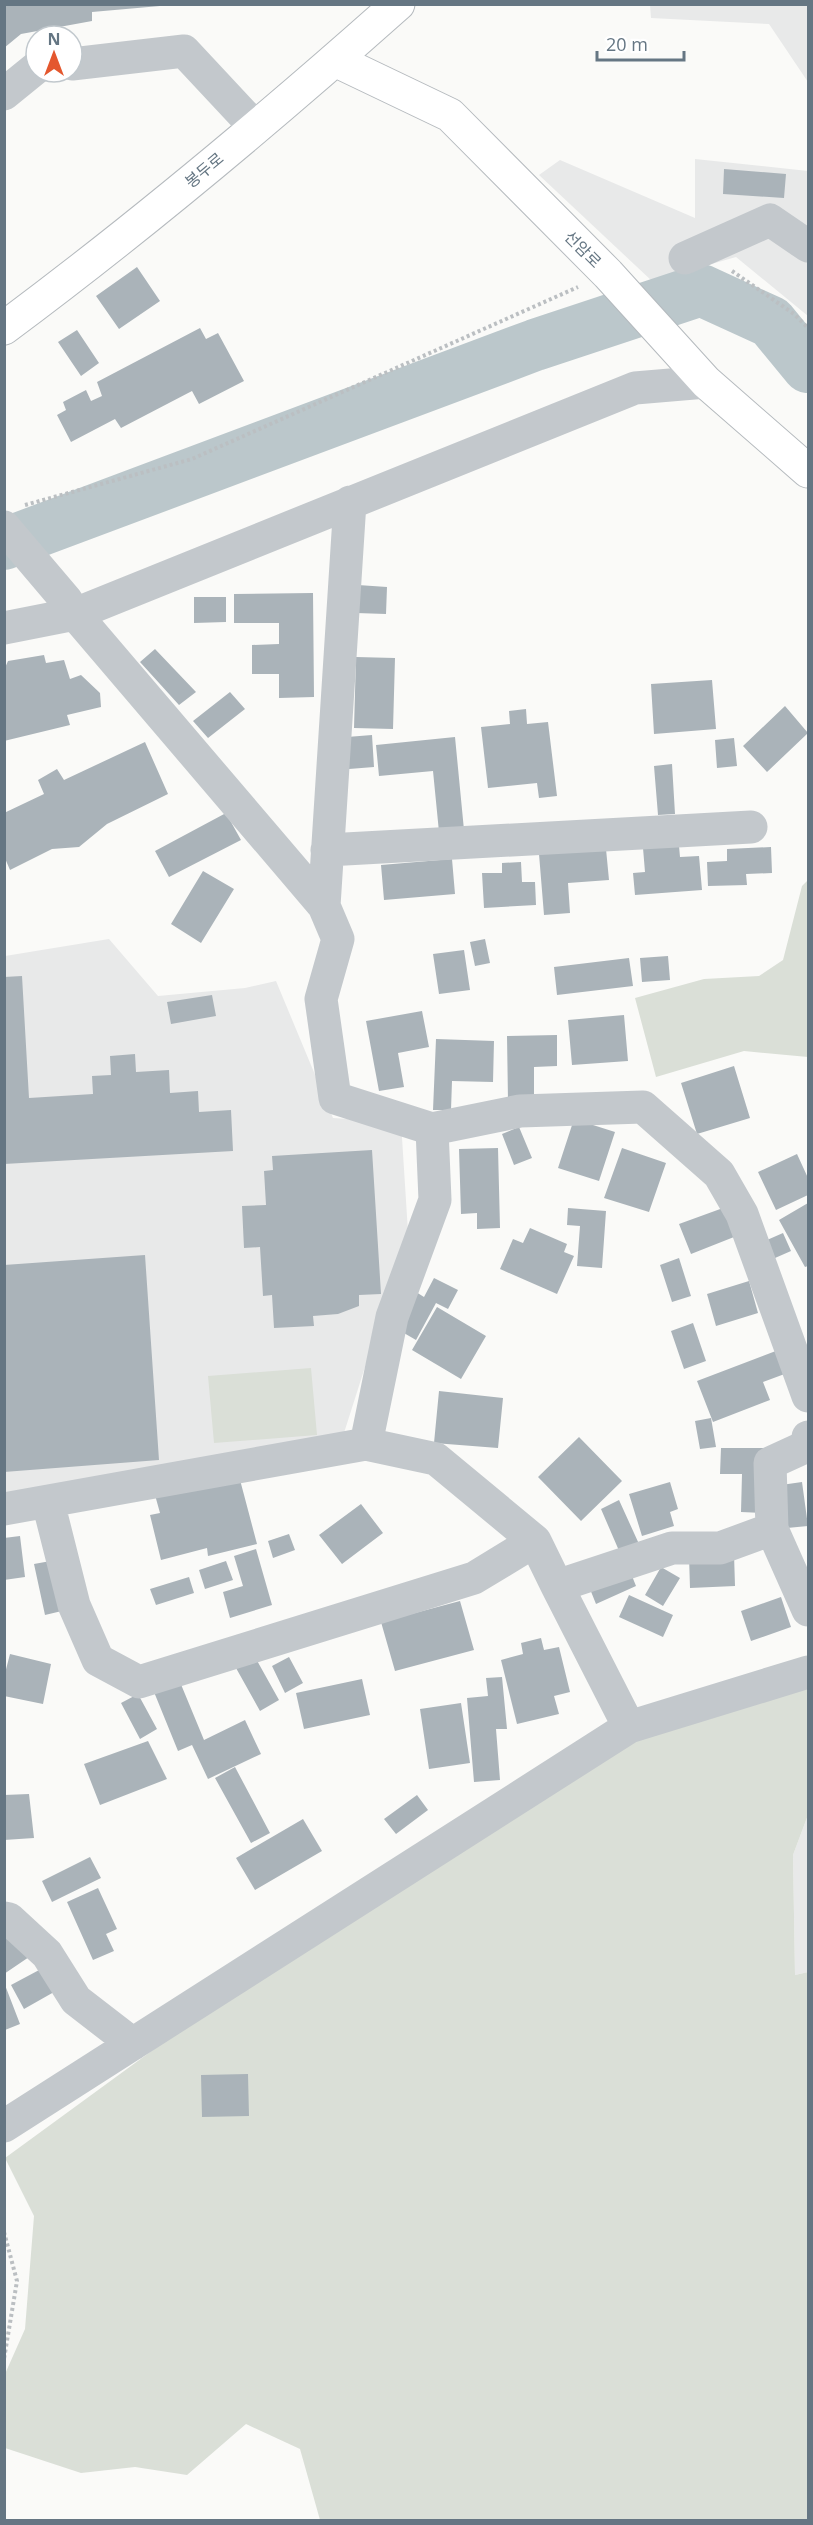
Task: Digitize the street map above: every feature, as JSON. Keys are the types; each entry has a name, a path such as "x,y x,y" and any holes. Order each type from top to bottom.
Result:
{"main road":[{"name":"봉두로","path":"4,328 87,267 335,60 398,4"},
{"name":"선암로","path":"335,60 450,115 614,282 697,371 808,471"}],"street":[{"path":"84,63 184,51 255,127"},
{"path":"4,94 24,78"},
{"path":"685,258 770,220 808,246"},
{"path":"4,628 70,607 350,502 635,388 697,371"},
{"path":"324,906 350,502"},
{"path":"10,518 70,607 324,906 338,939 321,999 334,1098 432,1129 520,1111 643,1107 719,1174 742,1214 808,1396"},
{"path":"327,850 751,827"},
{"path":"366,1444 392,1317 435,1200 432,1129"},
{"path":"808,1437 807,1446 770,1463 772,1529 808,1610"},
{"path":"4,1509 366,1444 436,1459 535,1541 629,1727"},
{"path":"48,1502 74,1605 99,1660 139,1682 474,1578 535,1541"},
{"path":"557,1586 672,1548 720,1548 772,1529"},
{"path":"4,2126 629,1727 808,1672"},
{"path":"4,1918 9,1918 47,1954 76,2000 133,2044"}],"path":[{"path":"685,258 732,271 794,314 808,328"},
{"path":"10,518 192,459 614,282"},
{"path":"4,2232 17,2282 4,2359"}],"shaded area":[{"path":"650,5 808,5 808,82 769,24 651,18"},
{"path":"695,159 808,171 808,316 736,257 652,281 539,175 560,160 695,218"},
{"path":"808,880 808,1057 744,1051 656,1077 635,998 704,979 759,976 783,960 802,886"},
{"path":"109,939 158,996 245,988 276,981 333,1118 401,1122 408,1232 343,1436 5,1495 5,956"},
{"path":"311,1368 317,1435 214,1443 208,1376"},
{"path":"808,1685 808,1815 793,1855 795,1975 808,1972 808,2520 320,2520 300,2449 246,2424 187,2475 135,2467 81,2473 5,2448 5,2374 25,2329 34,2216 5,2158 283,1955 628,1740"},
{"path":"808,1815 808,1972 795,1975 793,1855"}],"building":[{"path":"4,4 160,4 160,6 92,12 92,21 76,24 24,24 24,33 4,48"},
{"path":"724,169 786,174 784,198 723,194"},
{"path":"137,267 160,301 119,329 96,296"},
{"path":"200,328 206,339 218,333 244,381 199,404 192,391 121,428 115,419 71,442 57,415 66,410 63,402 86,390 91,401 102,396 97,382"},
{"path":"77,330 99,363 81,376 58,342"},
{"path":"358,585 387,587 386,614 356,613"},
{"path":"313,593 314,697 279,698 279,674 252,674 252,645 279,644 279,623 234,623 234,594"},
{"path":"194,597 226,597 226,622 194,623"},
{"path":"155,649 196,692 179,705 140,662"},
{"path":"44,655 46,663 64,660 70,679 81,675 100,693 101,707 67,715 70,725 4,741 4,670 8,661"},
{"path":"356,657 395,658 393,729 354,728"},
{"path":"712,680 716,729 654,734 651,684"},
{"path":"230,692 245,709 208,738 193,721"},
{"path":"785,706 808,733 767,772 743,746"},
{"path":"526,709 527,724 548,722 557,796 539,798 537,783 488,788 481,727 510,724 509,711"},
{"path":"372,735 374,767 349,769 347,737"},
{"path":"455,737 464,830 439,832 433,771 379,776 376,745"},
{"path":"734,738 737,766 717,768 715,740"},
{"path":"145,742 168,794 107,824 79,847 52,849 10,870 4,856 4,813 44,794 38,780 57,769 64,780"},
{"path":"672,764 675,814 658,815 654,766"},
{"path":"226,813 241,840 169,877 155,851"},
{"path":"679,846 680,857 699,856 702,890 635,895 633,873 645,872 643,848"},
{"path":"771,847 772,873 746,874 747,885 708,886 707,862 727,861 727,849"},
{"path":"606,849 609,880 568,883 570,913 544,915 539,854"},
{"path":"452,859 455,894 384,900 381,865"},
{"path":"521,862 522,882 535,882 536,905 484,908 482,873 502,873 502,863"},
{"path":"203,871 234,889 201,943 171,924"},
{"path":"485,939 490,963 475,966 470,942"},
{"path":"464,950 470,990 439,994 433,954"},
{"path":"668,956 670,980 642,982 640,958"},
{"path":"629,958 633,986 557,995 554,967"},
{"path":"22,976 29,1098 93,1094 92,1076 111,1075 110,1056 135,1054 136,1072 169,1070 170,1093 198,1091 199,1112 231,1110 233,1151 4,1164 4,977"},
{"path":"212,995 216,1016 171,1024 167,1002"},
{"path":"422,1011 429,1047 398,1053 404,1087 379,1091 366,1021"},
{"path":"624,1015 628,1061 572,1065 568,1020"},
{"path":"557,1035 557,1066 534,1067 534,1101 508,1101 507,1036"},
{"path":"436,1039 494,1041 493,1082 452,1081 451,1110 433,1110"},
{"path":"734,1066 750,1118 697,1134 681,1083"},
{"path":"574,1119 615,1132 599,1181 558,1168"},
{"path":"519,1127 532,1158 514,1165 502,1134"},
{"path":"498,1148 500,1228 477,1229 477,1213 461,1214 459,1149"},
{"path":"622,1148 666,1163 649,1212 604,1198"},
{"path":"372,1150 381,1294 359,1295 359,1306 338,1314 313,1316 314,1326 274,1328 272,1295 263,1296 260,1247 244,1248 242,1206 266,1205 264,1171 273,1170 272,1156"},
{"path":"797,1154 808,1178 808,1195 776,1210 758,1172"},
{"path":"808,1203 808,1266 805,1267 779,1220"},
{"path":"568,1208 606,1211 602,1268 577,1266 580,1226 567,1225"},
{"path":"723,1208 734,1237 691,1254 679,1224"},
{"path":"530,1228 567,1244 564,1252 574,1256 557,1294 500,1269 513,1239 523,1243"},
{"path":"783,1233 791,1251 775,1258 767,1240"},
{"path":"145,1255 159,1460 4,1472 4,1265"},
{"path":"679,1258 691,1296 672,1302 660,1265"},
{"path":"434,1278 458,1290 448,1309 436,1303 416,1340 397,1329 416,1292 424,1297"},
{"path":"749,1281 758,1313 716,1326 707,1294"},
{"path":"437,1307 486,1336 461,1379 412,1350"},
{"path":"693,1323 706,1361 684,1369 671,1331"},
{"path":"781,1349 790,1372 763,1382 770,1400 713,1422 697,1381"},
{"path":"439,1391 503,1398 498,1448 434,1443"},
{"path":"711,1418 716,1447 700,1449 695,1421"},
{"path":"579,1437 622,1481 581,1521 538,1477"},
{"path":"721,1448 764,1448 763,1513 741,1512 742,1474 720,1474"},
{"path":"239,1476 257,1544 208,1556 207,1548 161,1560 150,1515 160,1513 155,1495"},
{"path":"670,1482 678,1509 670,1512 674,1526 642,1536 629,1494"},
{"path":"802,1482 808,1526 787,1528 781,1485"},
{"path":"619,1500 639,1544 620,1553 601,1509"},
{"path":"361,1504 383,1533 342,1564 319,1535"},
{"path":"289,1534 295,1550 273,1558 268,1541"},
{"path":"20,1536 25,1577 4,1580 4,1538"},
{"path":"256,1549 272,1605 230,1618 223,1592 243,1586 234,1556"},
{"path":"734,1554 735,1586 690,1588 689,1556"},
{"path":"56,1560 66,1610 45,1615 34,1564"},
{"path":"226,1561 233,1580 205,1589 199,1570"},
{"path":"661,1567 680,1578 663,1606 645,1595"},
{"path":"630,1571 636,1586 596,1604 590,1589"},
{"path":"189,1577 194,1593 156,1605 150,1589"},
{"path":"629,1595 673,1615 663,1637 619,1617"},
{"path":"781,1597 791,1627 751,1641 741,1611"},
{"path":"460,1601 474,1650 395,1671 381,1622"},
{"path":"541,1638 544,1650 559,1647 570,1692 554,1696 559,1714 517,1724 501,1660 523,1654 521,1643"},
{"path":"10,1654 51,1664 43,1704 4,1696 4,1677"},
{"path":"255,1657 279,1700 260,1711 236,1668"},
{"path":"289,1657 303,1683 285,1693 272,1666"},
{"path":"502,1677 507,1729 496,1729 500,1780 474,1782 467,1698 488,1696 486,1678"},
{"path":"362,1679 370,1715 304,1729 296,1693"},
{"path":"180,1682 204,1740 245,1720 261,1754 208,1779 192,1745 178,1751 154,1692"},
{"path":"138,1694 157,1729 140,1739 121,1703"},
{"path":"461,1703 470,1763 429,1769 420,1709"},
{"path":"148,1741 167,1779 100,1805 84,1764"},
{"path":"235,1767 270,1833 251,1843 215,1778"},
{"path":"29,1794 34,1838 4,1840 4,1795"},
{"path":"417,1795 428,1810 396,1834 384,1819"},
{"path":"303,1819 322,1851 255,1890 236,1858"},
{"path":"90,1857 101,1878 52,1902 42,1881"},
{"path":"98,1888 117,1929 106,1934 114,1951 93,1960 67,1902"},
{"path":"4,1932 29,1957 4,1974"},
{"path":"41,1969 54,1992 24,2009 11,1985"},
{"path":"5,1985 20,2024 5,2030"},
{"path":"248,2074 249,2116 202,2117 201,2075"}],"waterway":[{"path":"4,544 535,345 701,290 771,322 808,367"}]}
